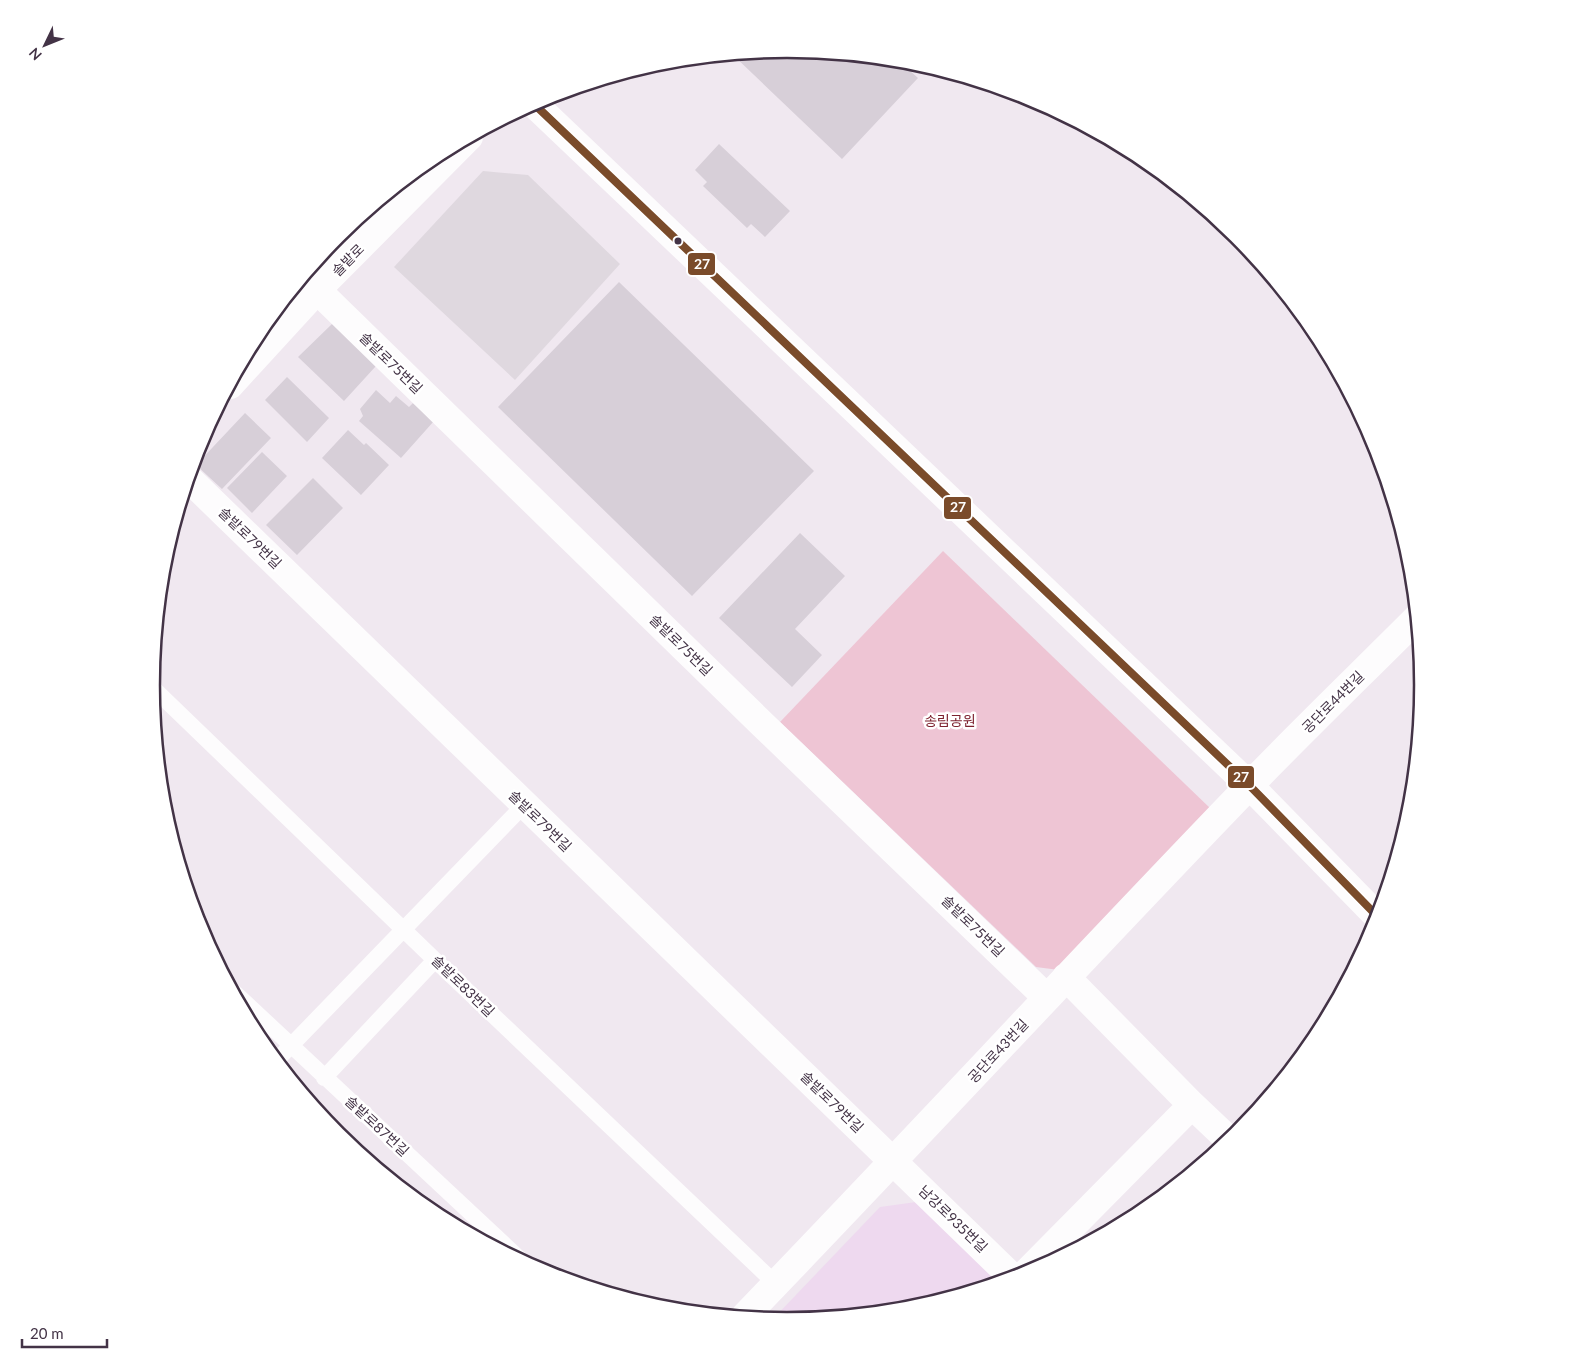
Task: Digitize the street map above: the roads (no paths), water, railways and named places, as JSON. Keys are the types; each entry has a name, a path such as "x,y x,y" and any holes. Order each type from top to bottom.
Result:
{"street":[{"path":"539,109 1250,785 1371,910"},
{"name":"솔밭로","path":"247,367 317,290 449,157"},
{"name":"솔밭로75번길","path":"317,290 753,715 1048,998"},
{"name":"솔밭로79번길","path":"193,483 894,1161"},
{"name":"공단로44번길","path":"1250,785 1411,624"},
{"name":"공단로43번길","path":"751,1310 1250,785"},
{"path":"1066,977 1223,1134"},
{"path":"1041,1257 1192,1105"},
{"name":"남강로935번길","path":"894,1161 1006,1272"}],"lane":[{"name":"솔밭로83번길","path":"160,694 403,930 776,1284"},
{"path":"282,1055 524,805"},
{"path":"324,1078 435,960"},
{"name":"솔밭로87번길","path":"249,1007 503,1243"}],"park label":[{"name":"송림공원","path":"950,721"}]}
